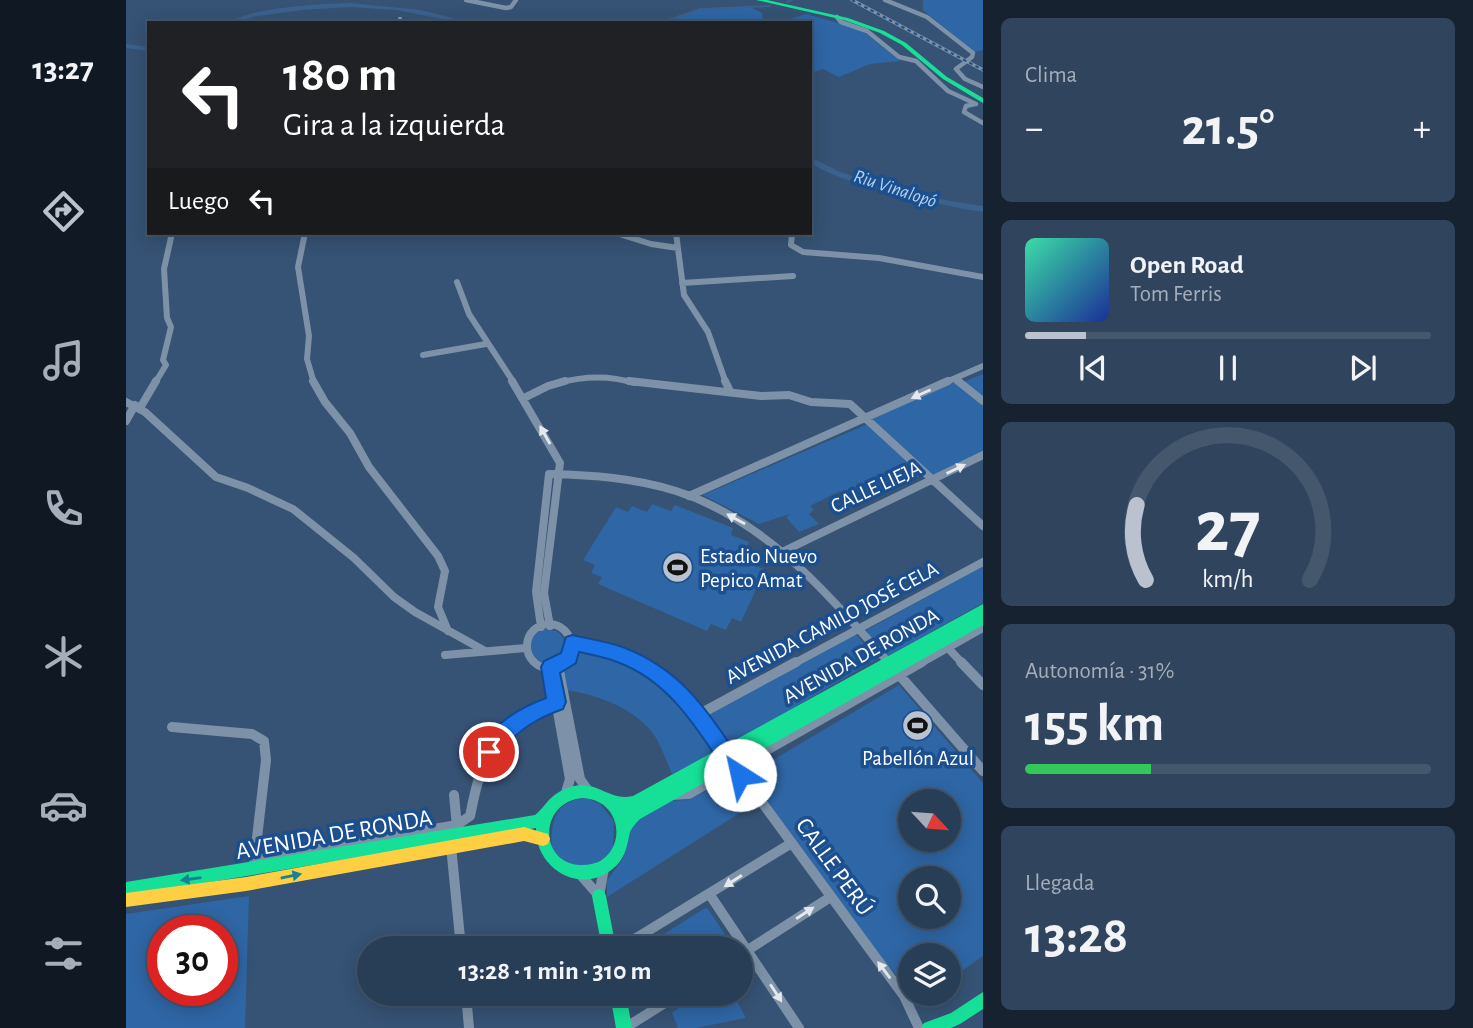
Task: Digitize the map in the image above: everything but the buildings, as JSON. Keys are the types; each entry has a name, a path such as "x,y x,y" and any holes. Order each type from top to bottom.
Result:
{"street":[{"path":"466,0 509,8 516,0"},
{"path":"759,0 837,17 890,36 953,83 983,99"},
{"path":"769,0 848,18 891,33 983,99"},
{"path":"885,0 937,24 968,49 972,57 956,69 958,74 983,87"},
{"path":"837,17 841,22 867,31 899,57 916,61 948,90 976,104 966,106 964,112 983,123"},
{"path":"126,421 133,405 166,365 163,360 171,327 167,318 164,269 172,235"},
{"path":"304,235 298,267 309,336 307,359 312,377 325,402 350,433 396,505 438,556 445,571 436,599 448,631"},
{"path":"622,235 651,244 678,248"},
{"path":"676,235 684,295 708,332 730,391"},
{"path":"792,235 791,245 795,250 879,258 983,277"},
{"path":"682,283 793,276"},
{"path":"457,282 469,314 486,344 524,398 560,463 553,474 536,592 546,626"},
{"path":"423,355 443,355 465,345 486,344"},
{"path":"690,496 983,366"},
{"path":"524,398 548,386 587,377 614,377 637,384 761,396 789,395 811,402 850,404 983,526"},
{"path":"955,379 983,401"},
{"path":"133,405 216,477 248,488 293,509 354,558 394,597 485,651"},
{"name":"CALLE LIEJA","path":"784,551 983,456"},
{"path":"553,474 638,482 690,496 732,516 784,551 859,629 983,771"},
{"name":"AVENIDA CAMILO JOSÉ CELA","path":"698,715 983,562"},
{"name":"AVENIDA DE RONDA","path":"894,669 983,609"},
{"name":"AVENIDA DE RONDA","path":"624,827 635,814 983,619"},
{"path":"546,626 563,629 572,643 569,657 554,666 536,664 526,648 530,635 546,626"},
{"name":"AVENIDA DE RONDA","path":"894,669 948,648 983,628"},
{"name":"CALLE PERÚ","path":"572,643 611,651 640,663 677,689 904,996 919,1028"},
{"path":"444,655 526,648"},
{"path":"948,648 983,685"},
{"path":"554,666 556,702 570,779 565,796"},
{"path":"554,666 580,779 589,792"},
{"path":"458,830 470,816 479,771 489,752 504,733 528,714 556,702"},
{"path":"173,727 252,734 264,741 266,761 253,865"},
{"name":"AVENIDA DE RONDA","path":"608,800 624,805 635,802 730,761"},
{"path":"599,896 579,873 555,862 543,839 546,815 554,804 565,796 589,792 608,800 624,827 618,855 604,869 599,896 607,936"},
{"path":"454,795 458,830"},
{"name":"AVENIDA DE RONDA","path":"126,889 458,830 537,821 546,815"},
{"name":"AVENIDA DE RONDA","path":"126,900 246,884 524,834 543,839"},
{"path":"640,936 790,844"},
{"path":"451,846 460,936"},
{"path":"579,873 604,869"},
{"path":"710,895 734,936"},
{"path":"753,947 830,898"},
{"path":"753,965 799,1028"},
{"path":"929,1028 955,1019 983,1000"},
{"path":"467,1006 469,1028"},
{"path":"620,1006 625,1028 660,1006"}],"shaded area":[{"path":"923,0 983,0 983,50 975,52 923,10"},
{"path":"752,8 762,13 764,21 670,21 697,9"},
{"path":"806,14 860,29 900,61 870,64 839,77 823,69 812,72 812,21 784,21"},
{"path":"983,374 983,455 933,480 925,473 857,506 840,491 810,506 814,510 809,514 819,524 799,532 786,517 790,514 759,524 703,495 870,423 866,418 955,379 961,383"},
{"name":"Estadio Nuevo Pepico Amat","path":"652,504 671,511 675,505 733,528 731,535 749,542 745,552 760,557 756,566 765,570 741,622 732,618 726,630 711,624 707,631 598,584 602,577 591,573 595,565 583,560 616,507 628,512 632,506 647,512"},
{"path":"983,566 983,603 888,656 865,631"},
{"path":"548,629 560,634 565,646 560,658 548,663 536,658 531,646 536,634"},
{"path":"856,634 877,659 728,746 706,718 706,715"},
{"path":"582,650 631,665 671,694 716,752 672,774 656,738 639,719 604,700 566,690 562,667"},
{"path":"899,685 983,783 983,956 961,972 961,943 898,943 898,977 867,943 746,776"},
{"path":"733,777 754,804 607,897 607,881 623,858 630,828 641,817 667,801 688,800"},
{"path":"587,798 600,804 614,821 613,850 598,862 583,866 568,863 552,852 552,832 556,815 561,808 567,803"},
{"path":"249,896 245,1028 126,1028 126,914"},
{"path":"705,908 726,936 661,936"},
{"path":"682,1006 740,1006 746,1018 696,1028 678,1028 672,1013"}],"waterway":[{"path":"787,2 792,0"},
{"name":"Riu Vinalopó","path":"234,21 277,11 350,5 397,8 461,21"},
{"path":"666,21 700,9 770,6"},
{"name":"Riu Vinalopó","path":"126,46 147,49"},
{"name":"Riu Vinalopó","path":"812,160 835,173 863,182 950,204 983,209"}],"railway":[{"path":"852,0 983,70"}],"traffic: fast":[{"path":"759,0 846,19 882,32 904,44 945,78 983,101"},
{"path":"608,800 624,805 635,802 983,609"},
{"path":"624,827 635,814 983,619"},
{"path":"583,791 599,794 612,803 621,816 624,832 621,848 612,861 599,870 583,873 567,870 554,861 545,848 542,832 545,816 554,803 567,794 583,791"},
{"path":"126,889 537,821 546,815"},
{"path":"599,896 607,936"},
{"path":"929,1028 955,1019 983,1000"},
{"path":"620,1006 624,1028"}],"traffic: slow":[{"path":"126,900 246,884 524,834 543,839"}],"place":[{"name":"Estadio Nuevo Pepico Amat","path":"677,568"},
{"name":"Pabellón Azul","path":"918,726"}],"route":[{"path":"489,752 512,725 528,714 556,702 550,667 565,662 572,651 572,643 611,651 660,675 684,696 740,775"}]}
